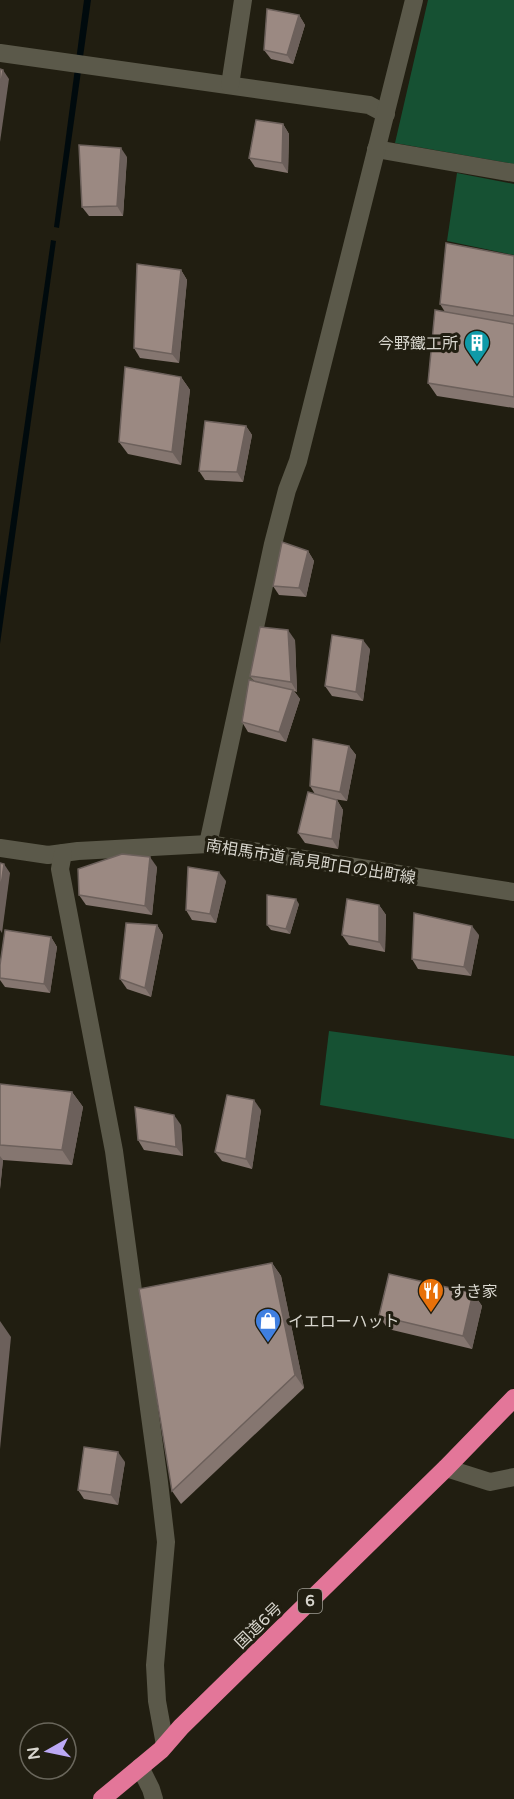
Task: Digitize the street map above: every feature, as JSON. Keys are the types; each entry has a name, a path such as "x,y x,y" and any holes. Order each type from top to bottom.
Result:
{"highway":[{"name":"国道6号","path":"102,1799 165,1745 514,1398"}],"street":[{"path":"230,85 243,0"},
{"path":"208,844 273,544 287,490 298,461 414,0"},
{"path":"0,53 369,105 386,114"},
{"path":"376,149 514,173"},
{"name":"南相馬市道 高見町日の出町線","path":"0,848 48,855 208,844 514,892"},
{"path":"63,853 60,869 114,1151 166,1542 155,1665 157,1701 165,1745"},
{"path":"446,1468 490,1482 514,1478"},
{"path":"140,1767 154,1799"}],"green space":[{"path":"428,0 514,0 514,164 395,143"},
{"path":"457,173 514,184 514,255 447,241"},
{"path":"329,1031 514,1056 514,1139 320,1105"}],"shaded area":[{"path":"84,0 91,0 59,228 54,227"},
{"path":"51,240 56,241 0,644 0,597"}],"building":[{"path":"267,9 299,15 287,55 264,50"},
{"path":"0,69 3,70 0,88"},
{"path":"256,120 283,124 282,163 249,158"},
{"path":"79,145 121,148 117,206 82,207"},
{"path":"446,243 514,256 514,316 440,304"},
{"path":"137,264 181,270 172,354 134,348"},
{"name":"今野鐵工所","path":"435,310 514,324 514,397 428,383"},
{"path":"125,367 181,377 172,452 119,442"},
{"path":"205,421 246,426 237,472 199,471"},
{"path":"282,542 308,551 299,588 273,586"},
{"path":"260,627 288,630 291,682 250,676"},
{"path":"332,635 363,640 356,692 325,686"},
{"path":"249,680 293,690 279,732 242,722"},
{"path":"313,739 349,746 340,792 310,786"},
{"path":"308,792 337,800 332,839 298,833"},
{"path":"122,854 150,857 145,906 79,895 78,869"},
{"path":"0,863 4,864 0,893"},
{"path":"188,867 219,872 210,914 186,910"},
{"path":"267,895 296,899 286,929 267,925"},
{"path":"347,899 379,905 379,942 342,935"},
{"path":"414,913 472,926 464,967 412,959"},
{"path":"126,923 157,925 145,988 120,979"},
{"path":"5,930 51,937 44,984 0,978"},
{"path":"0,1084 72,1092 62,1150 0,1145"},
{"path":"227,1095 254,1100 246,1159 215,1152"},
{"path":"135,1107 174,1115 176,1147 138,1140"},
{"path":"272,1263 295,1375 172,1491 139,1289"},
{"path":"389,1274 473,1293 463,1336 379,1316"},
{"path":"84,1447 118,1452 111,1495 78,1490"}],"place":[{"name":"今野鐵工所","path":"477,366"},
{"name":"すき家","path":"431,1314"},
{"name":"イエローハット","path":"268,1344"}]}
